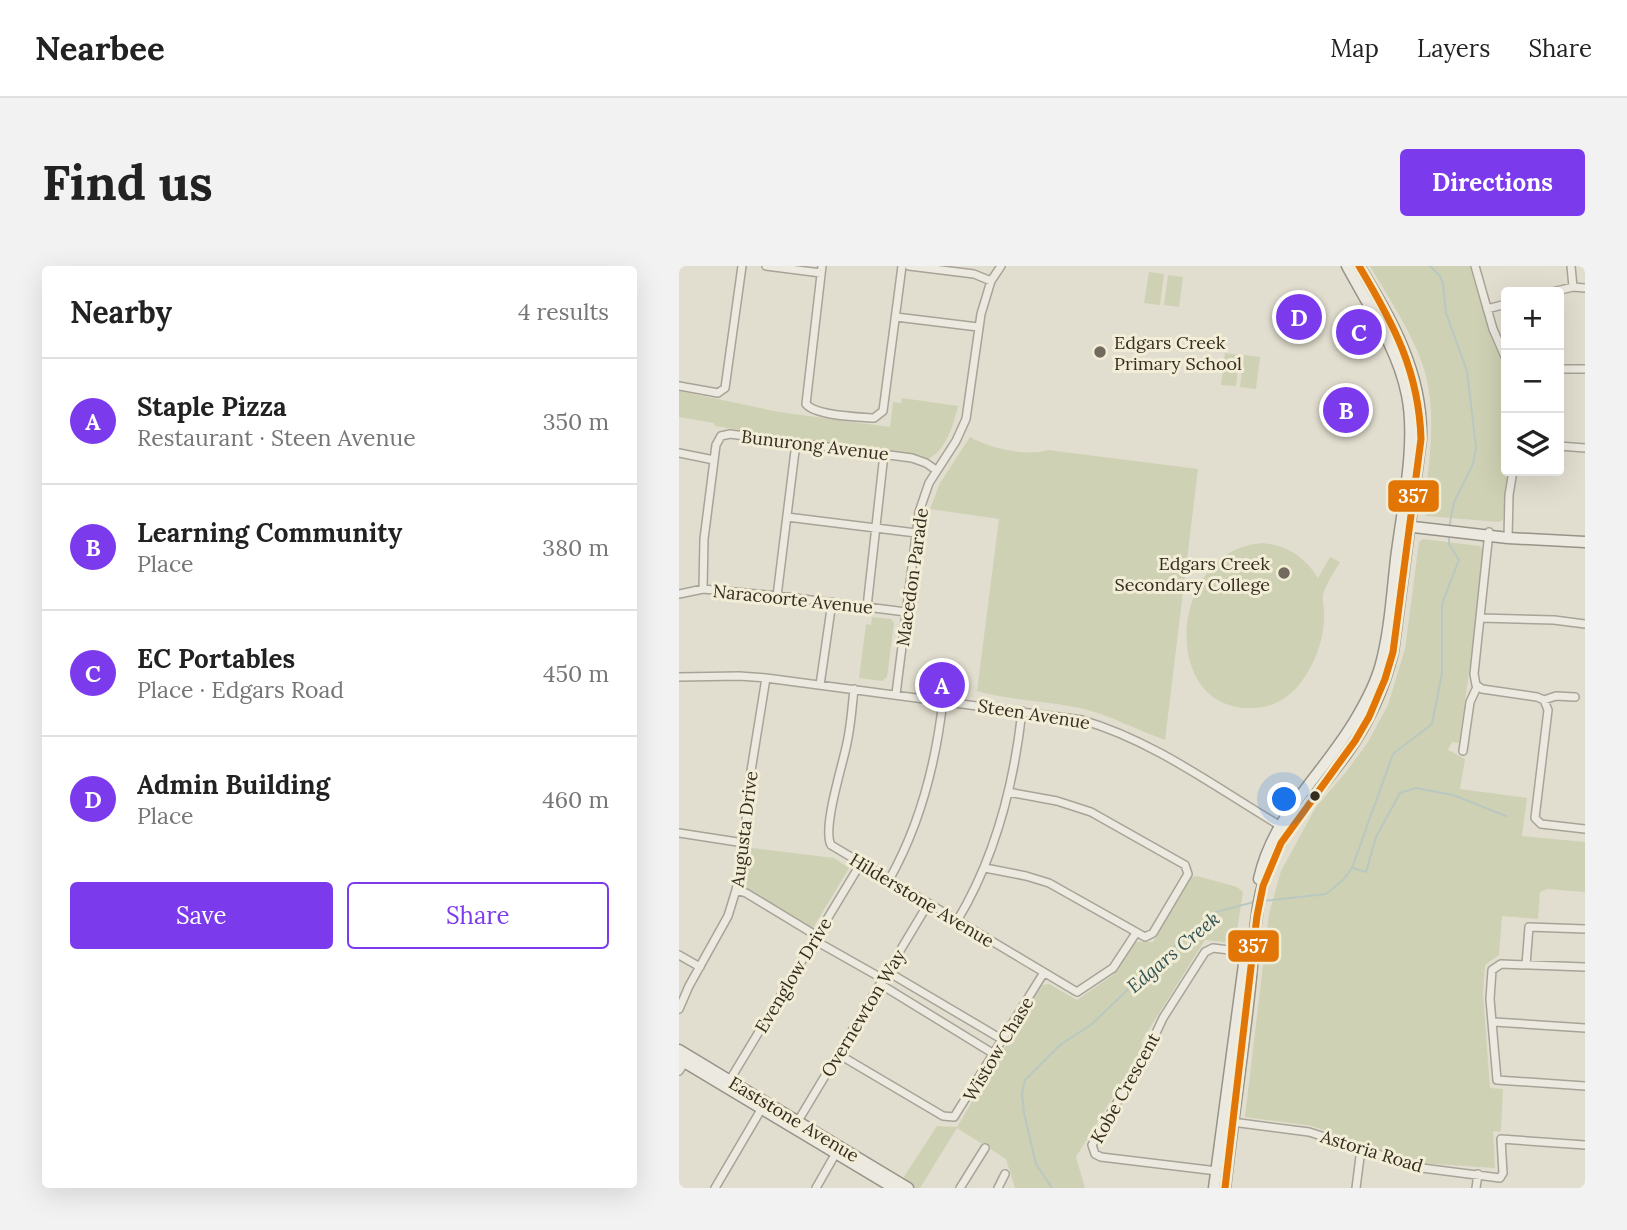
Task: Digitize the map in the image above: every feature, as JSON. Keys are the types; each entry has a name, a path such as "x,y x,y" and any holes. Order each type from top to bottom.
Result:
{"main road":[{"path":"1347,266 1392,348 1408,397 1411,434 1407,525"},
{"path":"1225,1188 1228,1121 1245,952 1261,882 1284,827 1352,746 1368,720 1385,683 1393,652 1420,439 1420,411 1417,388 1405,349 1359,266"},
{"path":"1407,525 1585,542"},
{"path":"1508,535 1556,532 1585,536"},
{"path":"1215,1188 1228,1121 1253,920"},
{"name":"Eaststone Avenue","path":"682,1060 908,1188"},
{"name":"Eaststone Avenue","path":"838,1150 894,1188"}],"street":[{"path":"679,386 718,393 725,388 742,266"},
{"path":"766,266 822,270 805,399 809,408 874,418 883,411 902,266"},
{"path":"909,266 974,274 991,281"},
{"name":"Macedon Parade","path":"896,694 923,496 966,419 983,302 991,281 1001,266"},
{"path":"1475,266 1503,350"},
{"path":"1570,266 1573,288"},
{"path":"1564,290 1585,288"},
{"path":"1487,309 1501,305"},
{"path":"896,317 978,327"},
{"path":"1564,369 1585,369"},
{"name":"Bunurong Avenue","path":"703,589 702,558 714,460 718,439 725,434 921,460 936,470"},
{"path":"777,596 796,443"},
{"path":"1564,446 1585,448"},
{"path":"679,453 714,460"},
{"path":"867,607 884,454"},
{"path":"1508,535 1512,476"},
{"path":"787,516 916,533"},
{"path":"1463,751 1470,702 1477,687 1473,674 1489,533"},
{"name":"Naracoorte Avenue","path":"679,594 703,589 906,612"},
{"path":"820,685 832,602"},
{"path":"1481,618 1554,620 1585,624"},
{"name":"Steen Avenue","path":"679,677 766,678 1081,720 1126,735 1284,827"},
{"name":"Augusta Drive","path":"679,1009 728,916 736,890 766,678"},
{"path":"1477,687 1544,701 1556,696 1575,698"},
{"name":"Hilderstone Avenue","path":"854,689 848,736 828,836 831,845 1074,991 1081,991 1113,968 1136,933"},
{"path":"889,880 903,855 916,821 938,744 943,701"},
{"path":"1544,701 1548,710 1535,818 1538,823 1546,825 1585,829"},
{"path":"957,921 985,868 1017,755 1022,711"},
{"path":"985,868 1049,883 1145,937 1153,933 1187,877 1187,867 1091,812 1057,801 1008,792"},
{"path":"679,833 744,843"},
{"name":"Evenglow Drive","path":"728,1084 861,863"},
{"path":"736,890 761,901 815,938 884,978 1003,1040"},
{"name":"Overnewton Way","path":"796,1125 928,904"},
{"path":"1526,965 1529,927 1585,929"},
{"name":"Kobe Crescent","path":"1217,1171 1101,1157 1095,1154 1092,1145 1147,1052 1163,1018 1205,952 1213,948 1245,952"},
{"path":"679,955 699,967"},
{"path":"1585,967 1501,964 1492,970 1490,999 1497,1080 1585,1086"},
{"name":"Wistow Chase","path":"838,1054 950,1118 958,1114 1043,974"},
{"path":"884,978 995,1054"},
{"path":"1493,1022 1585,1028"},
{"path":"715,1188 764,1105"},
{"name":"Astoria Road","path":"1228,1121 1309,1132 1422,1168 1500,1178 1503,1173 1501,1139 1585,1145"},
{"path":"960,1188 985,1148"},
{"path":"1356,1188 1361,1149"},
{"path":"816,1188 838,1150"},
{"path":"998,1188 1005,1174"},
{"path":"1476,1188 1478,1174"}],"green space":[{"path":"1370,266 1470,266 1491,338 1501,361 1501,476 1507,476 1503,520 1499,522 1427,516 1423,511 1431,406 1425,372 1408,331"},
{"path":"1149,272 1164,274 1160,305 1144,303"},
{"path":"1168,275 1183,277 1179,307 1164,305"},
{"path":"1225,353 1240,355 1236,386 1221,385"},
{"path":"1244,355 1260,357 1256,389 1240,387"},
{"path":"679,391 779,412 890,427 893,402 901,403 902,398 958,406 944,443 940,450 928,459 919,455 715,426 714,423 679,417"},
{"path":"970,437 997,448 1019,452 1048,450 1198,469 1165,740 1084,709 977,691 999,519 930,509 940,483"},
{"path":"1423,539 1480,546 1483,550 1459,743 1452,742 1448,750 1465,759 1460,789 1527,798 1522,836 1585,842 1585,892 1547,889 1540,892 1538,919 1502,916 1499,955 1485,965 1483,994 1490,1088 1503,1089 1501,1129 1500,1132 1493,1131 1495,1168 1420,1163 1312,1126 1245,1117 1269,914 1281,871 1316,807 1368,742 1388,705 1405,649 1419,542"},
{"path":"1263,543 1295,554 1318,578 1330,557 1340,562 1324,591 1322,635 1309,670 1299,685 1284,698 1253,708 1222,703 1201,685 1189,660 1187,630 1193,599 1208,572 1231,552"},
{"path":"872,617 891,619 894,623 887,677 882,681 859,678 866,624 871,625"},
{"path":"752,848 834,858 849,868 813,928 745,889 743,886 748,851"},
{"path":"1192,877 1237,887 1243,892 1235,943 1205,940 1141,1042 1144,1046 1076,1157 1085,1188 1015,1188 1006,1159 957,1128 920,1188 902,1180 937,1126 957,1127 1042,985 1049,984 1077,1000 1113,975 1135,942 1153,942"}],"waterway":[{"name":"Edgars Creek","path":"1430,266 1440,276 1443,284 1446,313 1467,371 1476,448 1473,464 1454,502 1449,528"},
{"name":"Edgars Creek","path":"1263,901 1326,894 1343,880 1352,868 1393,754 1432,724 1442,673 1442,604 1459,560 1449,544 1449,537"},
{"path":"1352,868 1366,872 1376,837 1400,793 1416,788 1453,795 1506,816"},
{"name":"Edgars Creek","path":"1052,1188 1036,1164 1024,1113 1022,1093 1025,1080 1060,1045 1092,1024 1150,968 1208,918 1216,912 1254,902"}],"transit line":[{"name":"357","path":"1225,1188 1257,916 1263,886 1281,843 1355,741 1369,717 1393,652 1421,439 1419,414 1402,348 1359,266"}],"place":[{"name":"Admin Building","path":"1299,317"},
{"name":"EC Portables","path":"1359,332"},
{"name":"Edgars Creek Primary School","path":"1100,352"},
{"name":"Learning Community","path":"1346,410"},
{"name":"Edgars Creek Secondary College","path":"1284,573"},
{"name":"Staple Pizza","path":"942,685"}]}
